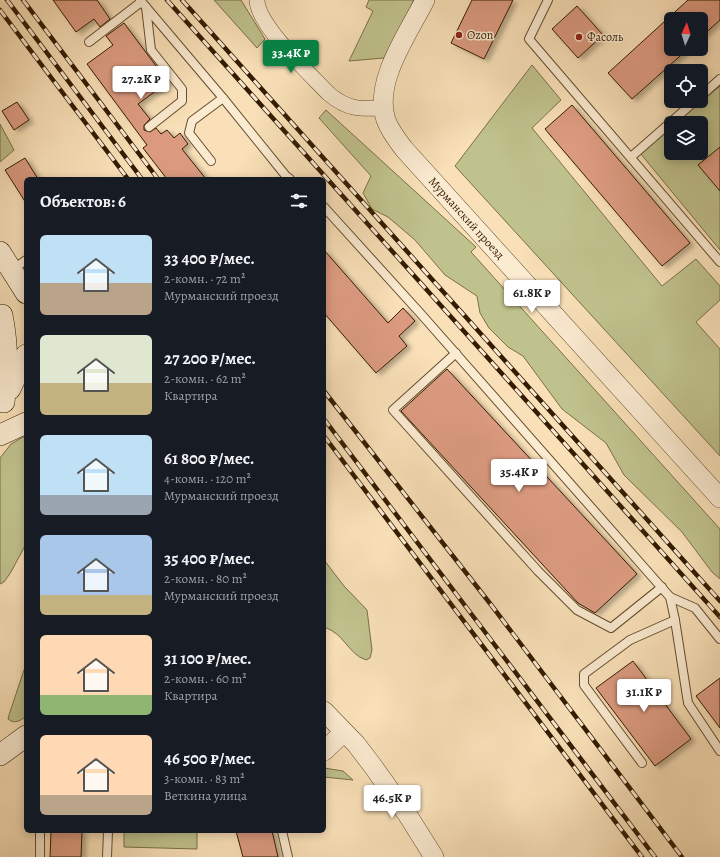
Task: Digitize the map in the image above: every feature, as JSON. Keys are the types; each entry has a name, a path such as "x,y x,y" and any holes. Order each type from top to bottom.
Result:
{"main road":[{"path":"0,252 19,265 24,285"},
{"path":"1,312 24,347"},
{"path":"1,312 8,350 2,406"},
{"path":"2,406 24,359"},
{"path":"2,406 16,386 24,381"},
{"path":"0,435 24,424"},
{"path":"11,752 24,738"}],"street":[{"path":"256,0 264,19 274,34 339,103 352,108 384,108"},
{"name":"Мурманский проезд","path":"425,0 389,70 384,91 384,108 386,121 392,134 720,498"},
{"path":"326,714 343,733 356,744 372,765 407,814 434,857"},
{"path":"326,749 343,733"}],"lane":[{"path":"548,0 529,39 720,262"},
{"path":"89,42 142,3"},
{"path":"142,3 223,98 287,177"},
{"path":"142,3 151,50 182,89 182,101 149,127"},
{"path":"708,90 720,79"},
{"path":"211,161 189,133 192,121 223,98"},
{"path":"631,157 687,108"},
{"path":"326,209 456,353 662,586 670,597 688,703 720,752"},
{"path":"456,353 393,410 538,572 577,610 611,628 662,586"},
{"path":"670,597 695,608 720,639"},
{"path":"642,763 584,685 584,674 630,640 675,620"},
{"path":"40,833 40,857"},
{"path":"107,857 108,833"},
{"path":"282,833 288,857"}],"green space":[{"path":"214,0 241,0 265,39 257,48"},
{"path":"369,0 414,0 384,58 349,61 373,11 366,7"},
{"path":"532,65 561,100 532,128 662,286 696,259 720,286 720,300 696,322 720,349 720,456 455,166"},
{"path":"720,86 720,250 640,153 664,133 664,160 708,160 708,116 684,116 693,108 708,108 708,96"},
{"path":"326,110 476,247 471,252 720,529 720,579 712,572 682,532 624,475 606,443 562,409 523,356 508,347 489,328 480,313 477,296 445,275 415,240 388,217 372,209 363,193 371,176 319,118"},
{"path":"0,124 14,150 0,162"},
{"path":"24,437 24,548 11,572 4,582 0,584 0,458 11,444"},
{"path":"326,563 344,586 367,610 372,650 370,658 366,660 360,657 331,630 326,628"},
{"path":"24,670 24,718 13,722 8,719"},
{"path":"326,768 343,771 353,780 326,777"},
{"path":"124,833 197,833 197,849 124,847"}],"building":[{"path":"53,0 97,0 110,19 100,27 94,19 76,32"},
{"path":"472,0 513,0 484,59 451,43"},
{"path":"688,0 720,0 720,20 708,31 708,12 675,12"},
{"path":"577,6 603,35 578,58 552,29"},
{"path":"664,22 664,56 680,56 671,64 664,64 664,70 632,99 608,73"},
{"path":"124,23 168,82 138,104 150,119 144,125 144,130 150,132 156,128 161,134 167,130 174,138 180,133 188,144 182,149 204,177 165,177 143,148 147,145 87,64 113,45 106,36"},
{"path":"17,102 29,120 14,130 2,111"},
{"path":"572,105 690,243 662,266 545,129"},
{"path":"720,147 720,191 698,165 704,160 708,160 708,157"},
{"path":"25,158 37,177 24,177 24,200 5,170"},
{"path":"326,252 388,323 403,308 415,321 399,336 407,346 376,373 326,315"},
{"path":"447,369 637,574 595,613 578,603 401,411"},
{"path":"633,661 691,739 655,766 596,688"},
{"path":"720,678 720,728 696,696"},
{"path":"51,833 82,833 81,857 50,857"},
{"path":"237,833 272,833 278,857 243,857"}],"railway":[{"path":"7,0 140,177"},
{"path":"23,0 156,177"},
{"path":"167,0 326,177"},
{"path":"182,0 720,601"},
{"path":"0,10 126,177"},
{"path":"326,177 720,617"},
{"path":"326,394 492,606 682,857"},
{"path":"326,422 655,857"},
{"path":"326,439 642,857"}],"place":[{"name":"Ozon","path":"459,35"},
{"name":"Фасоль","path":"579,37"}]}
